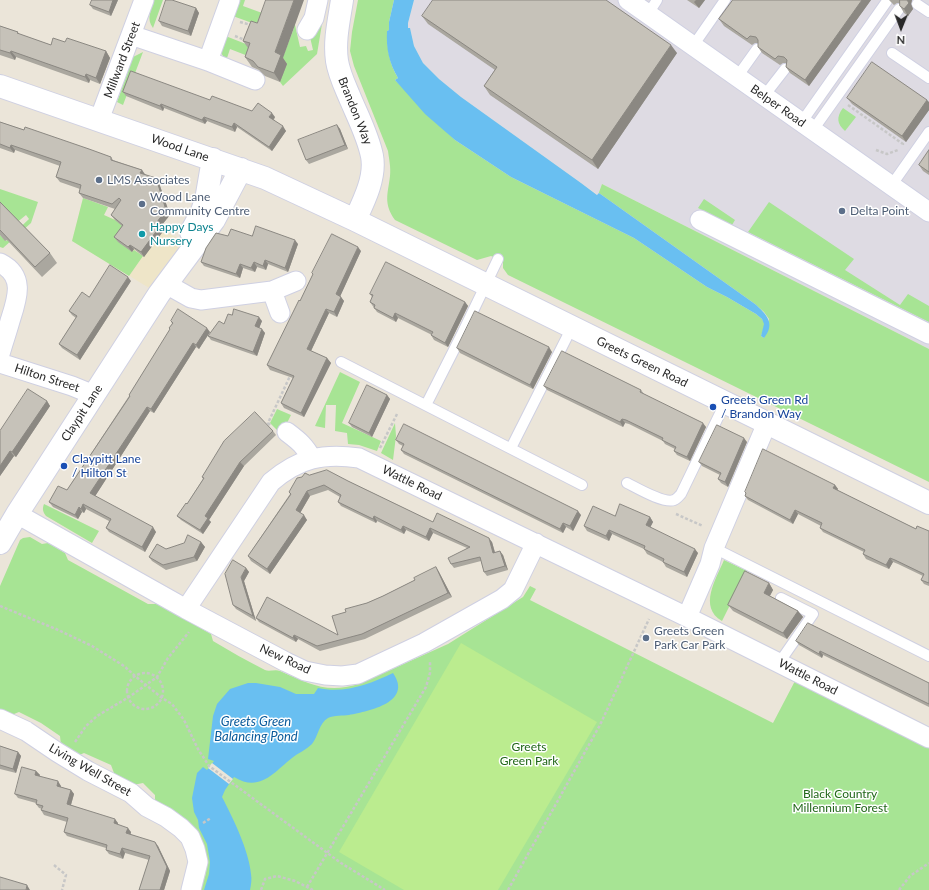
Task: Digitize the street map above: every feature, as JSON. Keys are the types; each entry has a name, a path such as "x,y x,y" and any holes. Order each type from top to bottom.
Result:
{"street":[{"name":"Millward Street","path":"99,120 144,0"},
{"path":"307,30 314,18 318,0"},
{"name":"Brandon Way","path":"342,0 337,31 337,62 341,78 367,136 372,157 372,174 366,195 355,220"},
{"name":"Belper Road","path":"630,1 652,7 693,46 929,212"},
{"path":"208,61 227,8"},
{"path":"131,35 208,61 255,80"},
{"name":"Wood Lane","path":"0,86 265,178 355,220"},
{"name":"Claypit Lane","path":"166,284 181,247 201,214 206,200 213,159"},
{"name":"Claypit Lane","path":"0,543 17,514 166,284 214,220 241,169"},
{"name":"Greets Green Road","path":"355,220 929,503"},
{"path":"700,220 929,334"},
{"path":"0,263 6,266 13,273 17,282 18,295 0,354"},
{"path":"166,284 190,298 201,300 272,291 296,281"},
{"path":"272,291 280,313"},
{"name":"Hilton Street","path":"0,363 72,386 94,395"},
{"path":"687,617 710,564 714,548 767,423"},
{"path":"280,430 301,442 312,459"},
{"name":"Wattle Road","path":"186,609 271,482 285,470 312,459 341,455 359,458 658,602 929,738"},
{"name":"New Road","path":"17,514 186,609 305,671 325,675 342,676 358,674 424,643 502,599 513,590 536,544"},
{"name":"Living Well Street","path":"0,719 26,731 82,768 131,793 147,807 166,817 181,828 190,838 195,849 198,862 191,890"}],"lane":[{"path":"693,46 725,0"},
{"path":"807,127 887,1"},
{"path":"917,4 929,12"},
{"path":"807,127 899,9"},
{"path":"737,77 757,49"},
{"path":"892,53 929,78"},
{"path":"764,96 785,69"},
{"path":"891,186 929,132"},
{"path":"426,405 498,259"},
{"path":"511,448 572,328"},
{"path":"341,362 582,485"},
{"path":"627,483 668,502 675,500 681,494 726,403"},
{"path":"714,548 929,656"},
{"path":"779,663 814,614 781,598"}],"path":[{"path":"227,8 256,27"},
{"path":"850,103 848,106 903,144 894,153 887,154 876,150"},
{"path":"280,430 268,423 294,368"},
{"path":"379,451 397,414"},
{"path":"508,890 600,725 658,602"},
{"path":"0,606 56,629 92,646 124,666 162,698 172,704 184,720 198,749 209,766 341,863 385,890"},
{"path":"73,744 86,726 97,716 129,697 157,677 168,658 192,629"},
{"path":"307,887 426,687 430,673 430,658"},
{"path":"146,673 152,674 161,681 163,687 162,698 154,706 142,708 132,702 129,697 128,686 135,676 146,673"},
{"path":"898,890 910,876 929,863"},
{"path":"54,865 66,875 62,890"},
{"path":"261,890 265,878 277,876 295,881 313,890"}],"shaded area":[{"name":"Delta Point","path":"414,0 929,0 929,349 602,184 598,195 461,97 439,79 423,63 414,46 410,28 408,28"},
{"path":"83,198 108,207 104,215 114,219 143,215 172,235 190,245 159,294 72,241"}],"green space":[{"path":"154,0 163,0 153,28 149,18"},
{"path":"236,0 245,0 243,6 295,25 300,47 306,46 308,51 313,50 310,37 326,0 317,54 283,86 280,82 281,62 294,28 270,19 266,28 230,15"},
{"path":"358,0 394,0 389,22 389,30 387,31 387,43 392,67 398,78 395,80 455,140 511,177 634,238 707,287 756,314 765,324 761,336 764,338 769,319 764,312 755,304 599,193 598,195 602,184 929,349 929,482 508,275 503,268 503,261 491,256 477,260 395,220 391,214 387,198 390,173 388,151 354,66 350,51"},
{"path":"223,35 251,46 258,65 247,60 248,56 230,49 226,61 220,51"},
{"path":"143,52 123,105 117,102 133,57"},
{"path":"843,108 856,117 845,131 840,126 838,120 839,114"},
{"path":"0,189 38,202 31,223 3,248 0,247 0,235 6,241 29,219 26,215 15,224 0,209"},
{"path":"83,198 108,207 104,215 124,224 132,252 134,250 143,256 129,276 72,241"},
{"path":"704,199 735,220 732,225 698,208"},
{"path":"769,202 854,259 845,270 900,305 908,294 929,306 929,322 748,232"},
{"path":"340,372 360,382 342,423 381,441 377,451 359,445 348,444 347,433 335,431 336,405 326,405 325,428 315,426"},
{"path":"277,409 291,415 286,425 279,432 270,423"},
{"path":"395,423 396,436 393,460 381,453"},
{"path":"44,504 99,531 92,543 46,516 43,510"},
{"name":"Greets Green Park","path":"30,537 42,544 48,543 65,553 68,560 148,604 158,604 211,634 213,641 258,667 267,671 280,671 300,680 327,688 347,687 359,684 448,644 523,597 530,586 536,589 530,600 773,723 796,679 929,746 929,890 200,890 206,872 205,854 199,835 188,821 173,811 155,803 155,795 143,783 133,785 114,773 111,765 84,753 77,756 61,745 60,736 41,723 19,712 9,716 0,712 0,586 20,540"},
{"path":"724,560 747,571 722,621 715,615 711,608 710,601 711,592"},
{"path":"461,643 597,722 498,890 404,890 339,852"}],"water":[{"path":"394,0 414,0 408,28 410,28 414,46 423,63 439,79 461,97 597,195 599,193 755,304 763,311 768,319 768,333 764,338 761,336 764,324 762,319 756,314 707,287 634,238 511,177 455,140 425,114 395,80 398,78 390,61 387,37"},
{"name":"Greets Green Balancing Pond","path":"393,673 398,683 398,691 393,698 386,703 368,711 328,718 323,723 312,744 294,756 266,779 252,783 234,777 222,797 244,845 250,865 250,890 204,890 209,874 210,862 207,844 199,828 198,820 194,812 192,798 197,773 203,767 207,770 214,761 208,759 213,716 217,704 230,689 248,683 256,683 280,687 296,694 314,694 318,688 337,690 357,687"}],"pier":[{"path":"212,763 233,779 229,784 208,768"}],"building":[{"path":"92,0 113,0 109,12 90,5"},
{"path":"166,0 172,0 196,8 188,31 159,21"},
{"path":"266,0 294,0 275,52 281,55 274,73 258,67 253,61 245,57 250,43 243,41 251,21 257,23"},
{"path":"433,0 606,0 671,45 592,160 484,86 497,67 422,16"},
{"path":"733,0 862,0 805,80 786,67 787,60 784,57 778,56 775,59 758,47 758,40 756,37 750,36 747,39 719,19"},
{"path":"900,0 907,0 909,3 904,9 900,6"},
{"path":"0,26 51,45 53,38 65,42 67,38 106,51 96,78 86,74 85,77 11,51 10,53 0,50"},
{"path":"872,62 927,100 902,136 847,98"},
{"path":"131,71 210,100 212,96 252,111 258,103 272,113 269,117 283,126 269,147 234,123 232,127 204,117 202,120 161,104 160,106 123,92"},
{"path":"0,122 24,130 25,127 89,149 111,157 111,160 142,170 140,173 156,178 166,210 157,222 161,225 141,252 130,245 128,247 114,237 123,225 111,215 121,200 119,198 112,204 79,193 81,185 56,177 61,162 11,145 10,148 0,144"},
{"path":"337,125 345,145 306,160 298,140"},
{"path":"929,150 929,172 919,165"},
{"path":"0,202 50,253 35,267 0,230"},
{"path":"256,226 295,240 285,268 265,260 263,266 254,262 251,268 240,264 236,274 201,262 206,248 216,233 228,236 231,229 252,236"},
{"path":"332,234 358,247 336,294 341,297 334,312 326,309 307,349 327,358 301,413 281,403 294,376 267,365"},
{"path":"386,262 465,302 445,343 431,335 433,332 395,313 393,318 374,308 375,305 370,302 373,295 370,294"},
{"path":"110,265 128,277 77,355 59,344 77,316 69,311 82,292 89,297"},
{"path":"178,309 207,328 196,345 193,343 151,409 147,407 90,493 153,527 142,547 106,528 111,519 83,504 81,509 79,507 75,515 49,502 58,486 67,490 130,396 129,395 170,329 169,328 173,323 171,321"},
{"path":"234,309 259,317 255,326 262,329 253,352 208,336 219,321 224,324 228,314 232,315"},
{"path":"475,311 549,347 530,385 457,348"},
{"path":"562,351 703,423 687,457 674,451 676,447 662,440 663,438 626,420 622,419 620,422 544,386"},
{"path":"367,385 387,395 369,433 349,423"},
{"path":"28,389 47,401 12,452 10,451 0,466 0,431"},
{"path":"255,412 273,431 240,462 205,516 208,518 200,530 177,516 186,503 187,504 204,478 202,477 224,441"},
{"path":"404,424 578,511 570,526 563,523 560,529 401,450 404,444 396,440"},
{"path":"717,425 744,438 725,482 718,479 721,473 699,462"},
{"path":"763,449 835,485 833,488 916,529 917,526 929,531 929,583 921,580 924,574 895,560 890,558 886,565 863,554 865,550 820,528 822,523 795,510 790,520 745,496 745,492"},
{"path":"327,470 433,522 437,513 489,538 493,553 500,551 505,566 484,572 480,557 451,564 448,558 470,547 430,528 426,537 403,526 401,530 374,516 373,519 338,502 341,495 324,485 307,491 296,510 304,515 267,569 248,556 291,494 289,492 297,478 302,477 305,473 309,475"},
{"path":"620,504 650,517 646,525 695,549 684,572 663,562 664,559 644,549 645,546 609,530 606,536 584,526 593,506 615,516"},
{"path":"188,535 201,542 194,557 163,565 149,557 157,544 166,549 184,543"},
{"path":"233,560 246,568 241,577 253,616 233,605 225,574"},
{"path":"436,567 448,593 362,634 317,646 294,635 293,638 256,618 267,597 338,635 332,616 346,612 345,609 367,603 383,596 415,580 414,578"},
{"path":"745,571 769,583 764,593 798,611 783,633 728,605"},
{"path":"808,623 929,683 929,704 820,651 819,654 796,641"},
{"path":"0,746 18,752 13,769 0,765"},
{"path":"22,767 36,771 35,775 58,781 57,786 71,790 67,804 115,819 114,823 128,828 126,833 155,842 167,867 160,890 139,890 150,856 122,848 120,854 106,850 107,845 64,832 68,818 41,810 43,806 36,804 37,800 15,794"},
{"path":"0,877 27,885 26,890 0,890"}],"place":[{"name":"LMS Associates","path":"99,180"},
{"name":"Wood Lane Community Centre","path":"142,204"},
{"name":"Delta Point","path":"842,211"},
{"name":"Happy Days Nursery","path":"142,234"},
{"name":"Greets Green Rd / Brandon Way","path":"713,407"},
{"name":"Claypitt Lane / Hilton St","path":"64,466"},
{"name":"Greets Green Park Car Park","path":"646,638"}],"park label":[{"name":"Black Country Millennium Forest","path":"840,801"}]}
